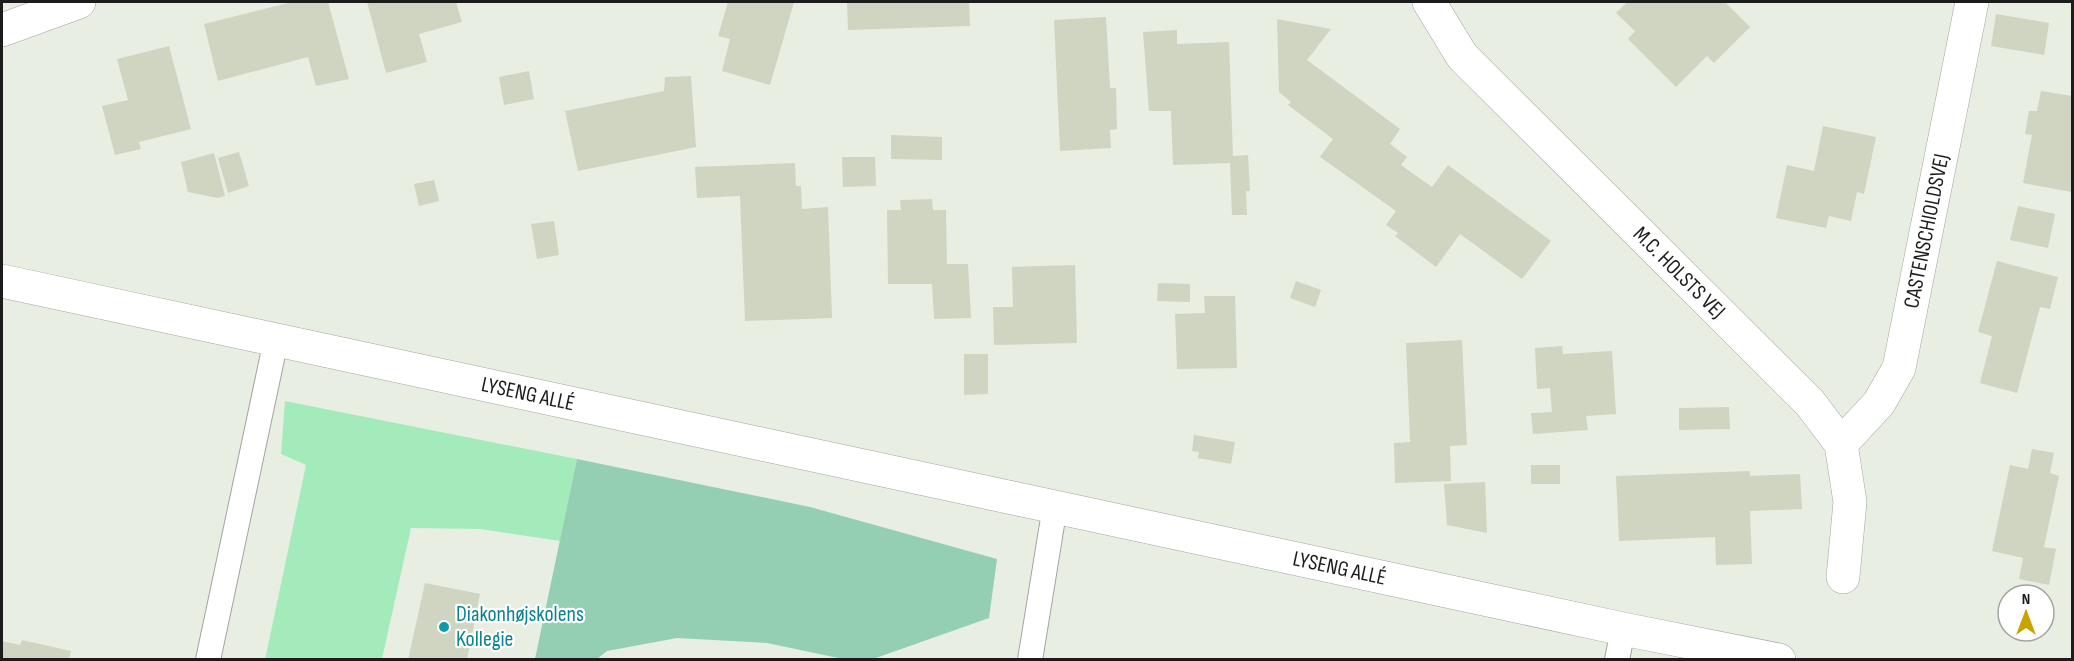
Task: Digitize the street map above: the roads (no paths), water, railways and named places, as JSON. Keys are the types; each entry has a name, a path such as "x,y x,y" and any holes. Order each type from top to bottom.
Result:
{"street":[{"path":"2,30 80,2"},
{"name":"M.C. HOLSTS VEJ","path":"1429,2 1462,56 1810,404 1841,444 1851,502 1844,577"},
{"name":"CASTENSCHIOLDSVEJ","path":"1841,444 1879,403 1899,368 1972,2"},
{"name":"LYSENG ALLÉ","path":"2,281 1055,506 1620,644 1779,660"}],"lane":[{"path":"208,660 276,340"},
{"path":"1030,660 1055,506"}],"place":[{"name":"Diakonhøjskolens Kollegie","path":"444,627"}]}
